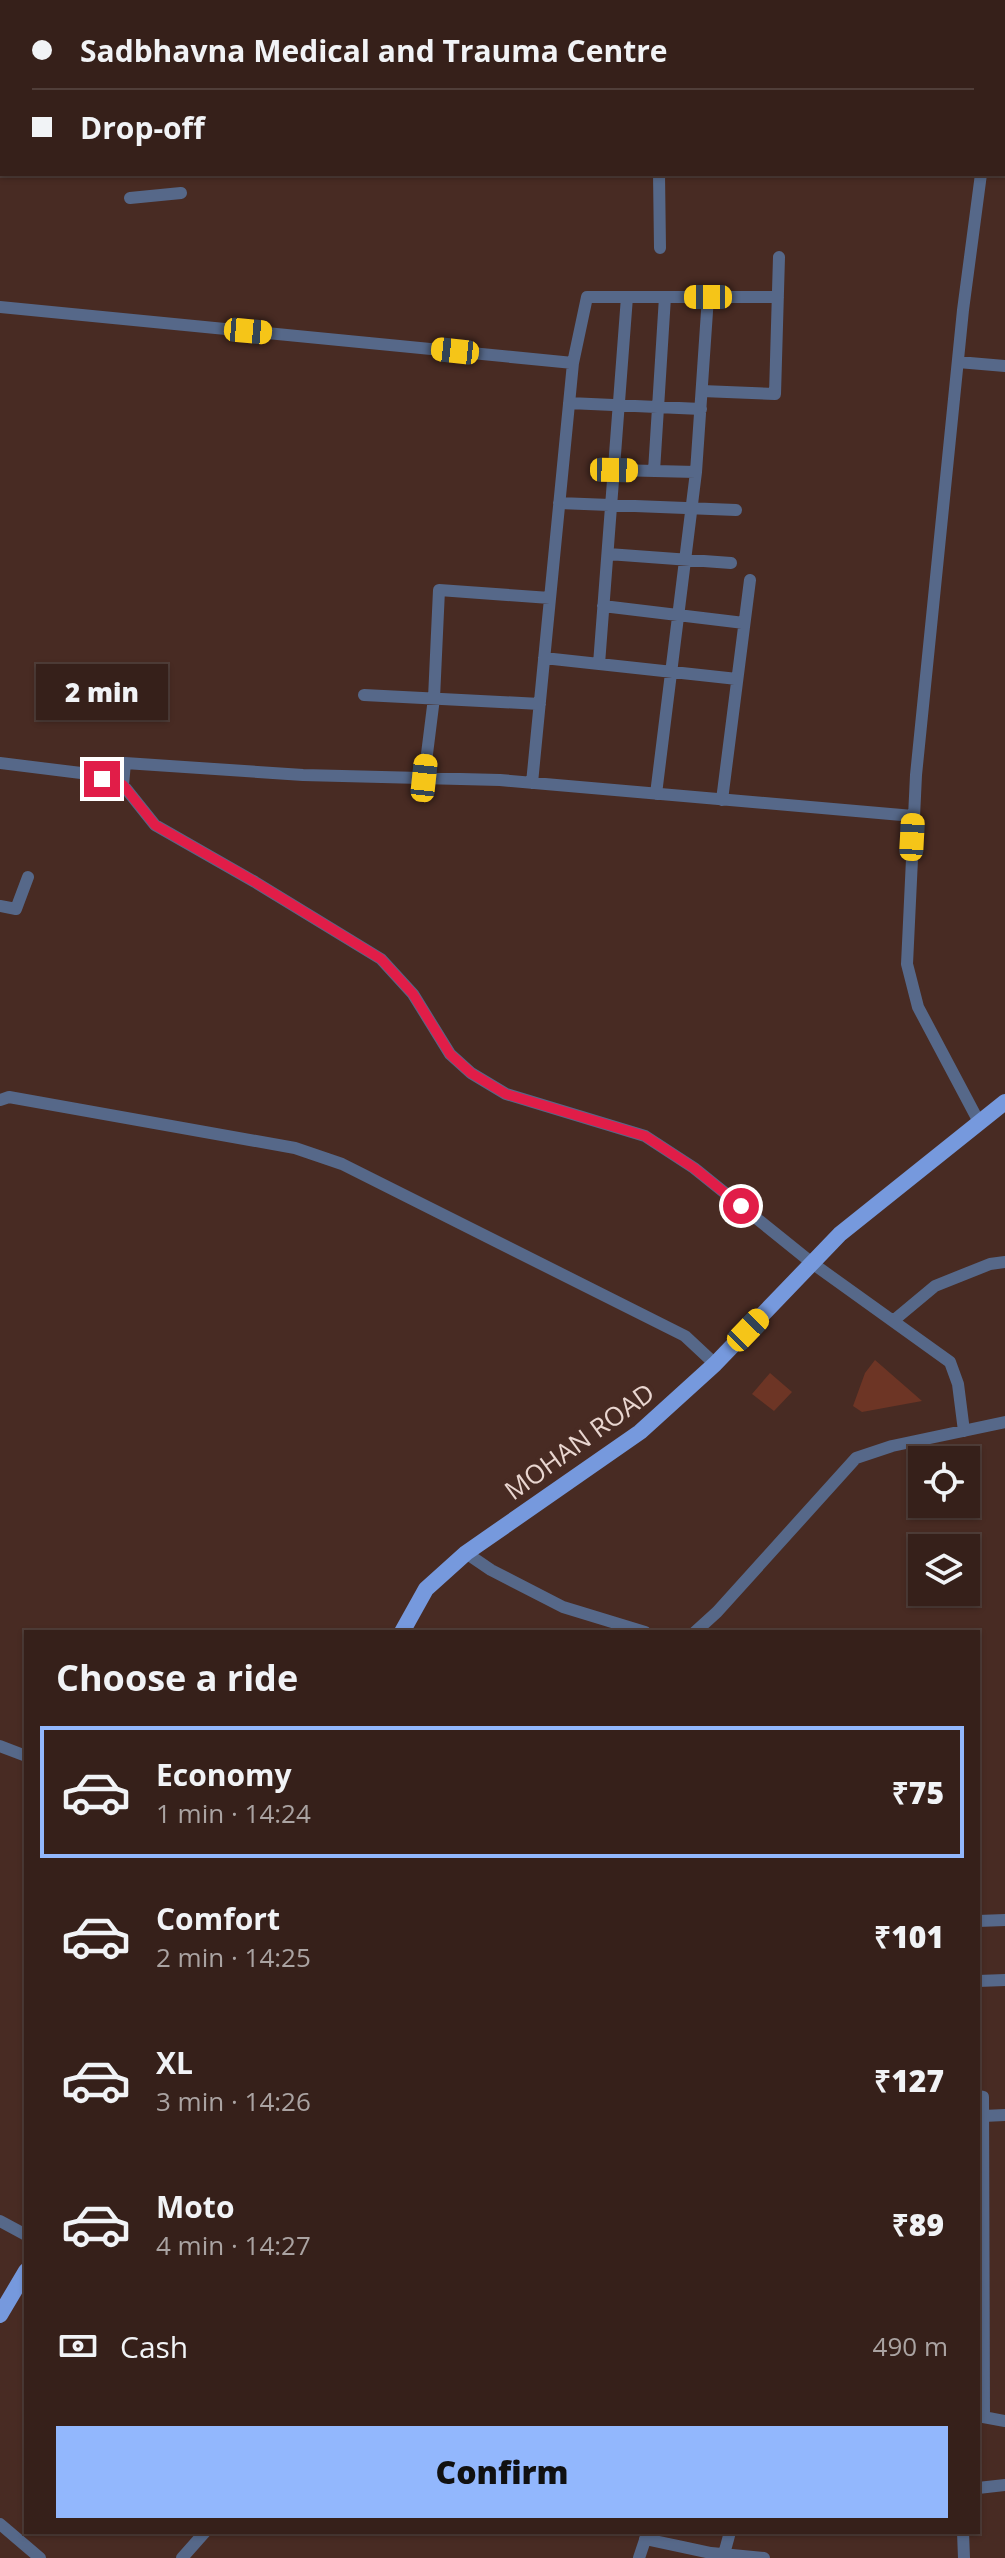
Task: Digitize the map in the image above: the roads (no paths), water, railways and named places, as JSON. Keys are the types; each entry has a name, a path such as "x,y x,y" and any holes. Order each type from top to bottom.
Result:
{"main road":[{"name":"MOHAN ROAD","path":"403,1630 426,1589 466,1553 640,1432 715,1364 840,1234 1005,1102"},
{"path":"0,2315 24,2274"}],"street":[{"path":"659,176 660,248"},
{"path":"979,1122 918,1007 907,964 913,816 958,362 981,176"},
{"path":"130,198 181,193"},
{"path":"702,391 775,394 779,257"},
{"path":"532,783 573,363 587,297 778,297"},
{"path":"599,664 627,297"},
{"path":"654,471 665,297"},
{"path":"656,794 696,472 708,297"},
{"path":"0,307 573,363"},
{"path":"958,362 1005,366"},
{"path":"569,403 701,409"},
{"path":"614,470 696,472"},
{"path":"559,503 736,510"},
{"path":"608,554 731,563"},
{"path":"722,800 750,580"},
{"path":"424,778 434,698 439,590 550,598"},
{"path":"603,606 744,623"},
{"path":"544,658 737,679"},
{"path":"364,695 540,704"},
{"path":"0,763 81,773 123,785 155,825 381,959 413,994 450,1054 471,1073 506,1094 645,1136 694,1168 812,1263 950,1362 958,1384 964,1431"},
{"path":"123,785 125,763 303,775 532,783 913,816"},
{"path":"0,906 16,909 28,877"},
{"path":"0,1100 9,1097 295,1148 342,1164 685,1336 715,1364"},
{"path":"893,1321 935,1286 990,1264 1005,1262"},
{"path":"697,1630 856,1458 892,1446 1005,1422"},
{"path":"466,1553 491,1570 563,1607 638,1630"},
{"path":"0,1746 24,1755"},
{"path":"980,1921 1005,1920"},
{"path":"980,1981 1005,1980"},
{"path":"980,2096 983,2097 981,2417 1005,2421"},
{"path":"983,2116 1005,2115"},
{"path":"0,2221 24,2234"},
{"path":"980,2488 1005,2485"},
{"path":"0,2524 40,2558"},
{"path":"182,2558 203,2534"},
{"path":"715,2555 729,2534"},
{"path":"963,2534 964,2558"},
{"path":"639,2558 646,2535 715,2555 764,2558"}]}
